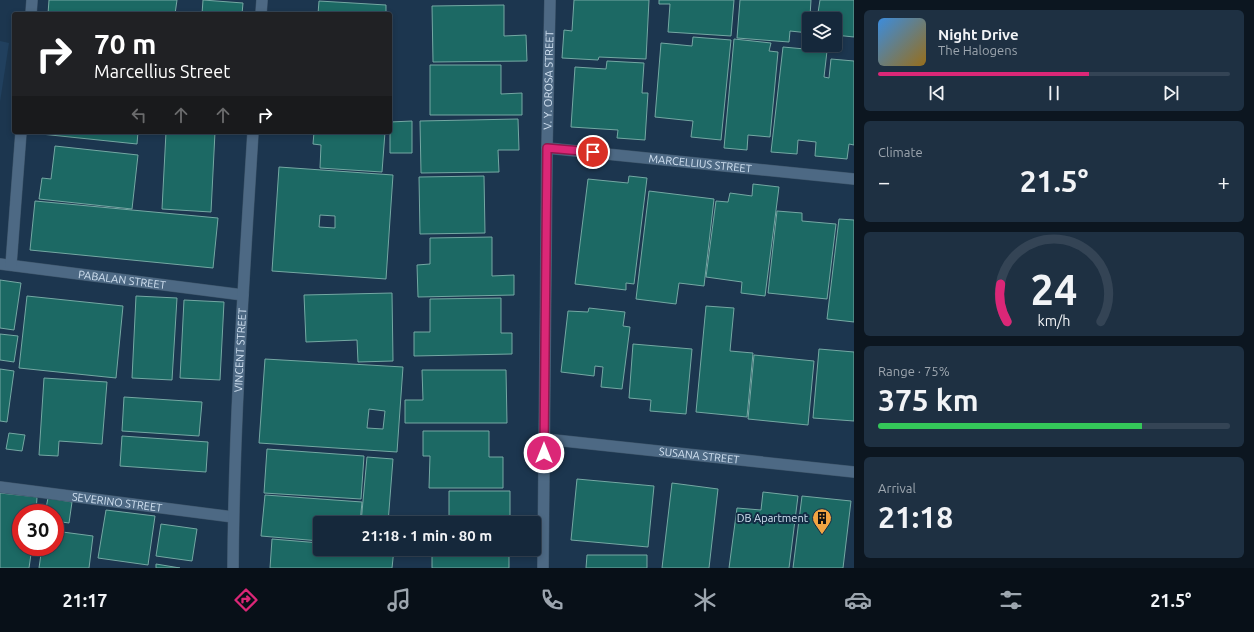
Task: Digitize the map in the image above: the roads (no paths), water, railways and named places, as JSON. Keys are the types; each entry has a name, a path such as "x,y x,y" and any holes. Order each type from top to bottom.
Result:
{"street":[{"path":"31,12 32,0"},
{"path":"261,12 262,0"},
{"name":"V. Y. OROSA STREET","path":"543,568 550,0"},
{"path":"5,264 21,134"},
{"name":"VINCENT STREET","path":"233,568 233,517 243,295 254,134"},
{"name":"MARCELLIUS STREET","path":"547,148 854,179"},
{"name":"PABALAN STREET","path":"5,264 243,295"},
{"name":"SUSANA STREET","path":"545,439 854,472"},
{"name":"SEVERINO STREET","path":"0,487 233,517"}],"place":[{"name":"DB Apartment","path":"822,535"}]}
